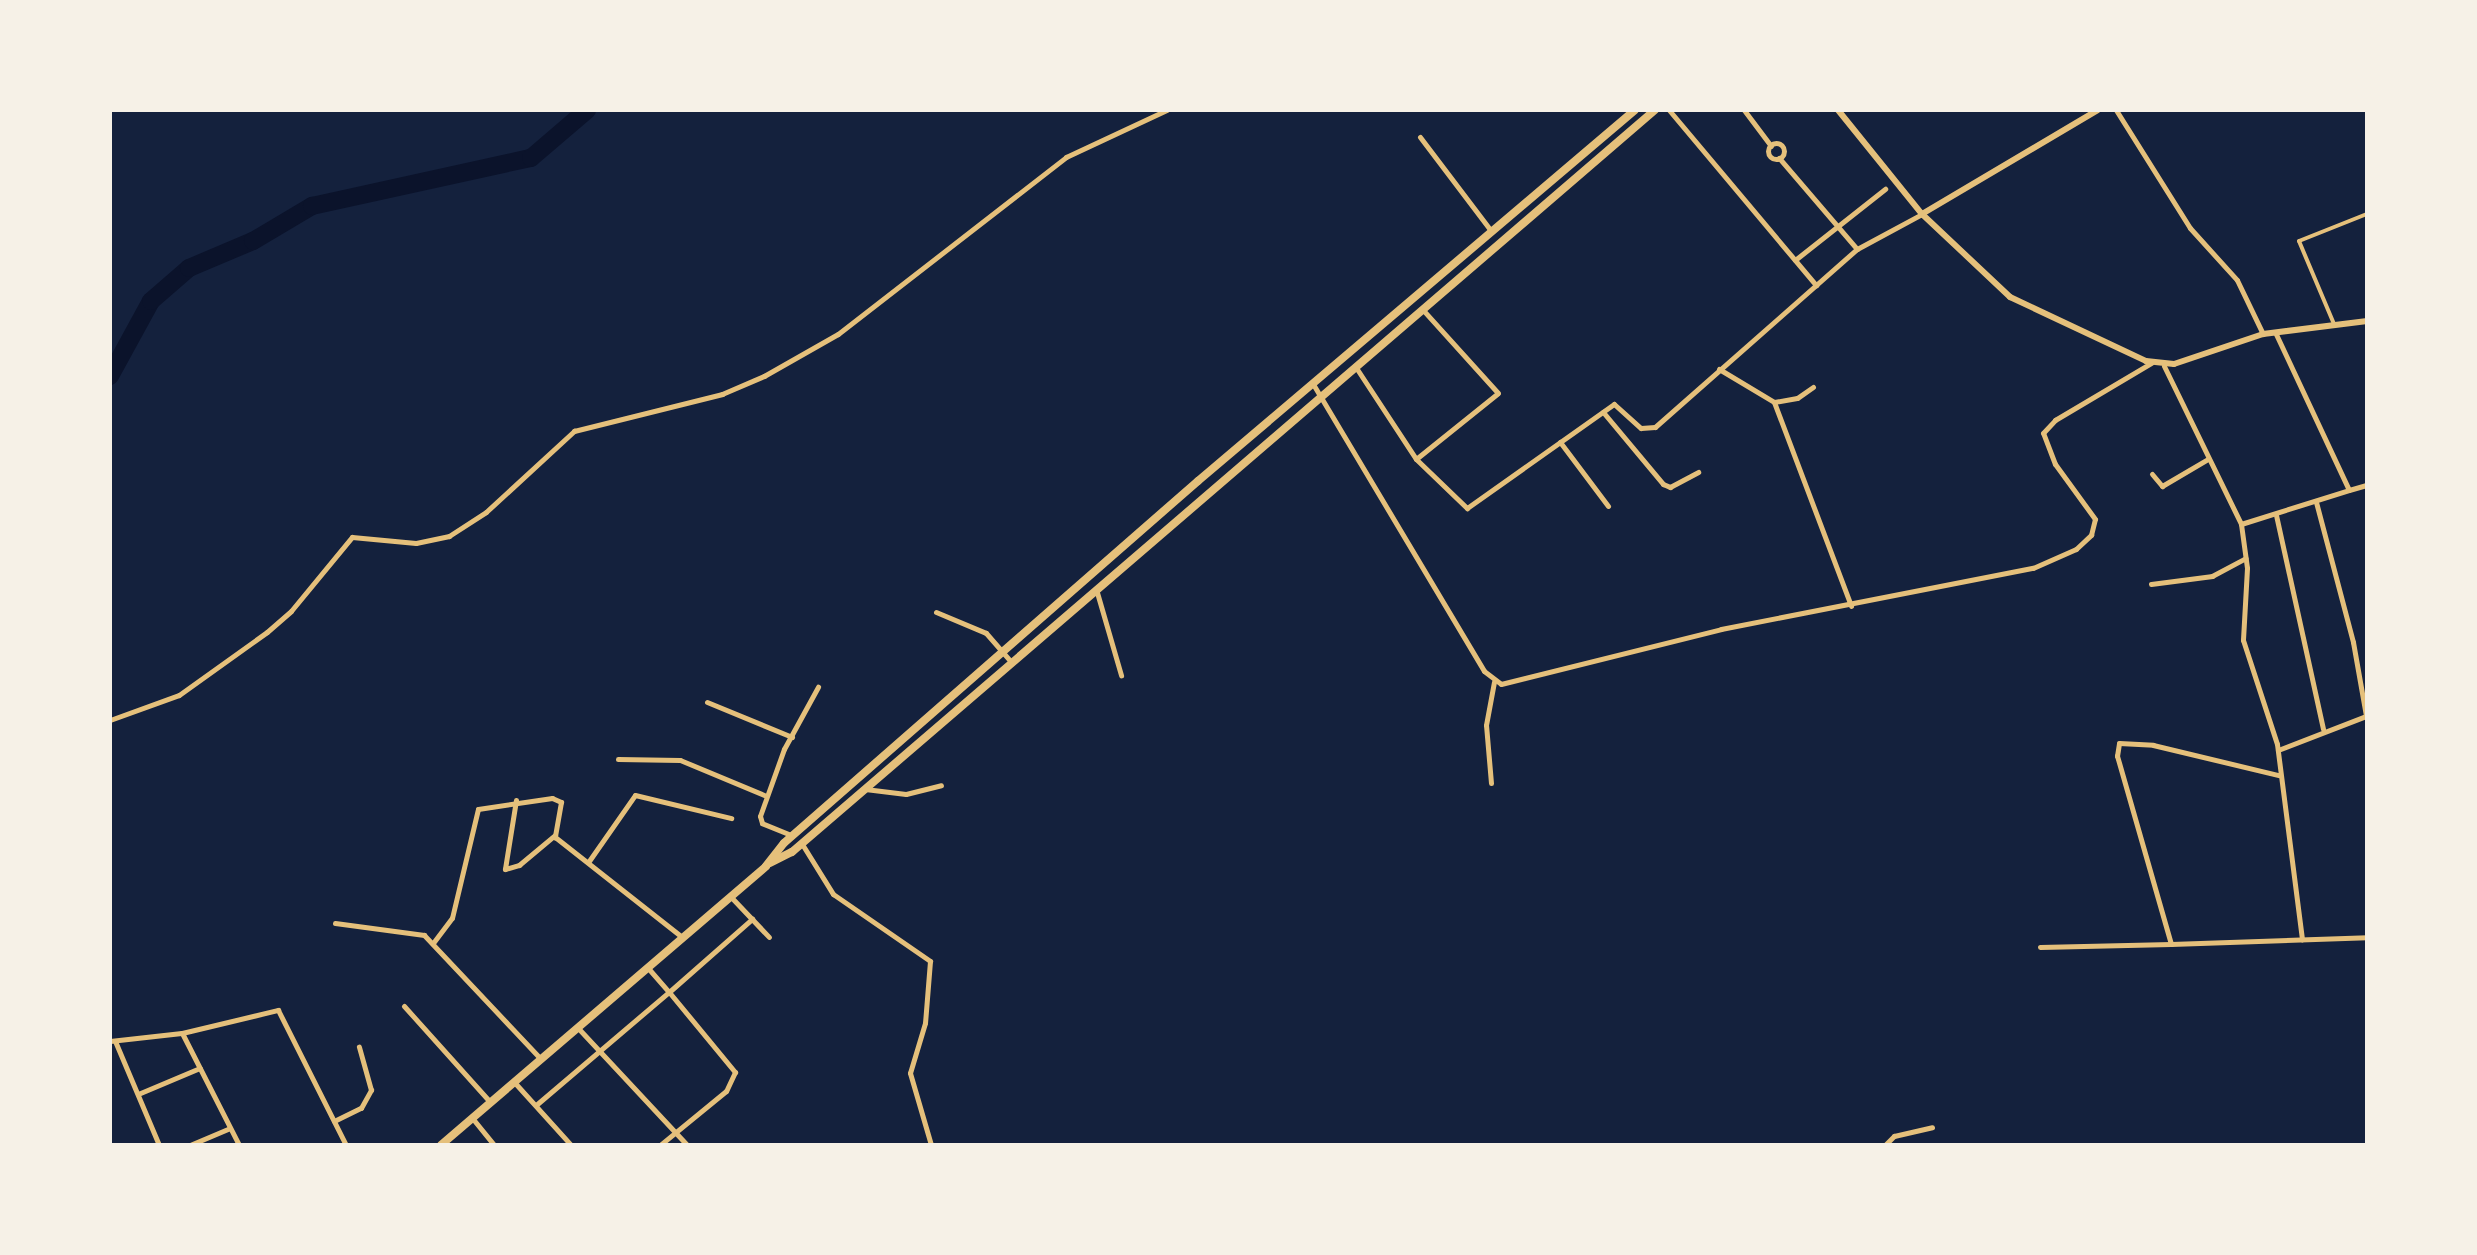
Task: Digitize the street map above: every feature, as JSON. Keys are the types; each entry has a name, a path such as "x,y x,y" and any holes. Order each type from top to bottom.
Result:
{"main road":[{"path":"766,866 792,835 1140,532 1635,110"},
{"path":"441,1145 730,896 766,866 802,844 1319,394 1655,110"},
{"path":"1140,532 1148,542"}],"street":[{"path":"110,720 179,695 267,632 291,611 352,537 416,543 449,536 486,512 574,431 722,394 764,376 838,334 1066,157 1167,110"},
{"path":"1669,110 1816,285"},
{"path":"1744,110 1771,146 1770,155 1779,158 1857,249"},
{"path":"1838,110 1922,214 2010,297 2151,363 2164,366 2263,334 2367,321"},
{"path":"1354,365 1416,459 1467,508 1615,404 1641,428 1655,427 1857,249 2098,110"},
{"path":"2116,110 2190,228 2237,280 2263,334"},
{"path":"1420,137 1491,231"},
{"path":"1771,146 1783,147 1779,158"},
{"path":"1795,260 1840,228 1885,189"},
{"path":"2334,324 2299,241 2367,214"},
{"path":"1416,459 1498,393 1421,308"},
{"path":"2275,332 2349,490"},
{"path":"1494,682 1507,683 1721,629 2033,568 2086,542 2095,519 2055,464 2043,433 2055,420 2151,363"},
{"path":"2164,366 2241,524 2246,558 2243,640 2278,750 2278,775 2295,858 2302,939"},
{"path":"1719,369 1774,402 1851,606"},
{"path":"1313,384 1494,682 1486,725 1491,783"},
{"path":"1774,402 1797,398 1813,387"},
{"path":"1603,412 1663,484 1670,487 1698,472"},
{"path":"1560,442 1608,506"},
{"path":"2152,474 2162,486 2208,459"},
{"path":"2241,524 2367,485"},
{"path":"2278,750 2323,729 2367,716 2356,653 2316,502"},
{"path":"2276,515 2323,729"},
{"path":"2151,584 2212,576 2246,558"},
{"path":"1096,588 1121,675"},
{"path":"936,612 986,633 1011,662"},
{"path":"792,835 762,823 764,795 818,687"},
{"path":"707,702 792,737"},
{"path":"2171,944 2117,744 2153,745 2278,775"},
{"path":"618,759 680,760 764,795"},
{"path":"864,789 906,794 941,785"},
{"path":"589,861 635,795 731,818"},
{"path":"433,943 452,918 478,809 516,800 559,800 555,835 519,865 505,869 516,800"},
{"path":"555,835 682,937"},
{"path":"802,844 833,894 930,961 927,1013 910,1073 931,1145"},
{"path":"730,896 769,937"},
{"path":"536,1105 752,919"},
{"path":"335,923 421,934 433,943 541,1059"},
{"path":"2040,947 2367,937"},
{"path":"647,967 735,1072 726,1091 660,1145"},
{"path":"404,1006 491,1103"},
{"path":"159,1145 112,1041 182,1033 278,1010 346,1145"},
{"path":"577,1027 687,1145"},
{"path":"182,1033 239,1145"},
{"path":"334,1121 361,1108 371,1090 359,1047"},
{"path":"138,1094 200,1068"},
{"path":"515,1083 571,1145"},
{"path":"472,1118 494,1145"},
{"path":"1885,1145 1894,1136 1932,1127"},
{"path":"190,1145 230,1128"}],"waterway":[{"path":"110,376 151,301 189,268 253,241 312,206 531,158 587,110"}]}
